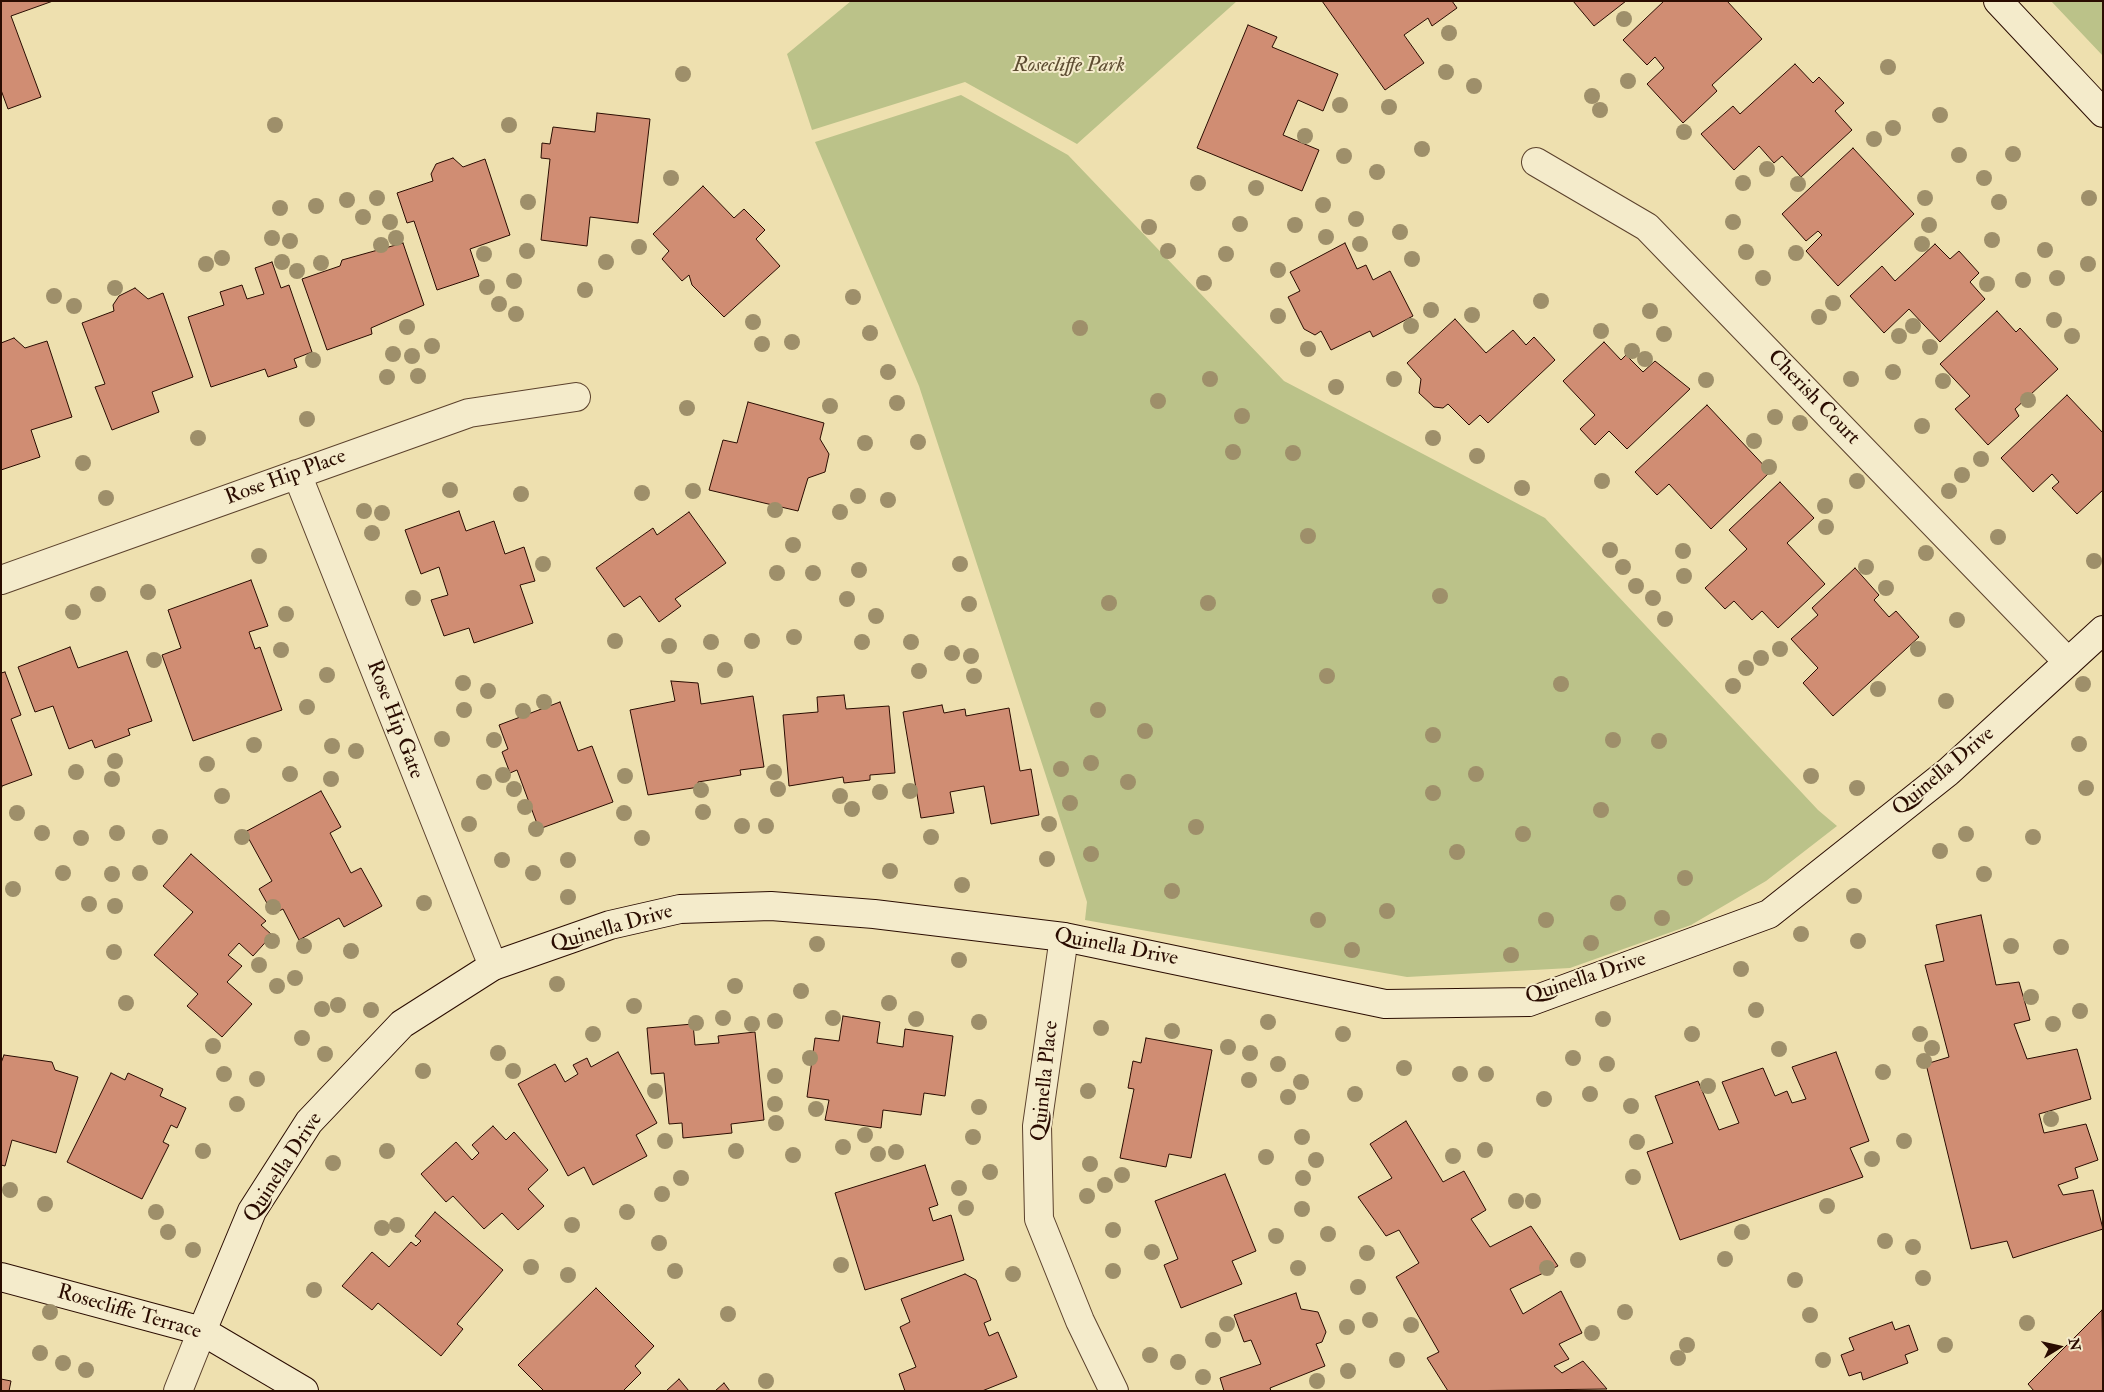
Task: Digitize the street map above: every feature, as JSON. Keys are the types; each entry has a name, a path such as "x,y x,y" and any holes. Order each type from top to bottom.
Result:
{"street":[{"path":"1998,1 2103,113"},
{"name":"Cherish Court","path":"1536,162 1647,227 2068,662"},
{"name":"Rose Hip Place","path":"1,580 469,413 576,397"},
{"name":"Rose Hip Gate","path":"297,474 493,966"},
{"name":"Quinella Drive","path":"178,1391 252,1211 309,1122 402,1024 493,966 610,925 680,909 770,906 874,914 1064,937 1385,1004 1529,1002 1769,914 1948,772 2103,630"},
{"name":"Quinella Place","path":"1064,937 1037,1126 1039,1220 1080,1321 1114,1391"},
{"name":"Rosecliffe Terrace","path":"1,1278 202,1331 304,1391"}],"green space":[{"name":"Rosecliffe Park","path":"851,1 1237,1 1077,144 965,82 812,130 787,54"},
{"path":"2051,1 2103,1 2103,56"},
{"name":"Rosecliffe Park","path":"961,95 1068,155 1284,381 1545,518 1818,810 1837,826 1766,881 1691,925 1570,968 1407,977 1085,920 1087,902 919,386 815,142"}],"building":[{"path":"1,1 53,1 11,16 41,97 8,109 1,90"},
{"path":"1322,1 1452,1 1457,8 1432,26 1428,18 1404,35 1424,63 1385,90"},
{"path":"1573,1 1626,1 1594,26"},
{"path":"1664,1 1727,1 1762,39 1712,85 1717,91 1683,123 1647,84 1664,68 1655,57 1647,65 1623,40"},
{"path":"1248,25 1277,37 1272,47 1338,74 1323,111 1298,100 1283,135 1319,150 1302,191 1197,148"},
{"path":"1795,64 1813,83 1819,77 1844,103 1835,111 1852,130 1801,177 1782,156 1774,163 1759,146 1734,170 1701,134 1733,106 1740,114"},
{"path":"597,113 650,119 638,223 590,217 587,246 541,240 550,159 541,158 542,143 550,144 553,127 595,132"},
{"path":"1853,148 1914,214 1838,286 1806,251 1822,235 1818,231 1806,241 1782,214"},
{"path":"453,158 463,167 485,159 510,235 470,249 479,276 437,290 414,221 407,223 397,193 433,181 431,174 436,164"},
{"path":"703,186 734,218 744,209 765,230 756,239 780,266 724,317 692,285 689,275 682,281 662,259 669,251 653,234"},
{"path":"403,243 424,305 371,328 372,334 327,350 302,279 340,266 342,260"},
{"path":"1345,243 1357,269 1366,265 1373,280 1390,271 1413,316 1373,337 1370,331 1331,350 1321,331 1315,335 1304,329 1288,297 1300,291 1290,272"},
{"path":"1935,244 1950,259 1959,251 1979,273 1970,282 1985,299 1940,342 1909,309 1884,333 1850,296 1882,266 1895,281"},
{"path":"272,262 281,288 289,285 312,352 294,359 297,367 268,377 265,369 211,387 188,317 224,305 220,292 242,285 247,299 264,294 255,268"},
{"path":"135,288 148,299 163,293 193,377 152,392 159,412 112,430 95,387 105,384 82,323 114,311 113,305 119,296"},
{"path":"1997,311 2016,332 2020,328 2058,369 2015,409 2019,416 1988,445 1955,409 1970,396 1940,364"},
{"path":"1455,319 1486,353 1513,330 1526,345 1534,337 1555,360 1488,423 1480,415 1469,425 1448,404 1443,408 1434,407 1419,393 1421,379 1407,363"},
{"path":"14,338 25,348 47,341 72,417 31,430 40,457 1,470 1,343"},
{"path":"1604,342 1621,360 1626,355 1643,372 1655,361 1690,389 1627,449 1609,431 1595,445 1580,429 1595,415 1563,381"},
{"path":"2067,395 2103,433 2103,490 2077,514 2052,488 2059,482 2052,474 2033,492 2001,458"},
{"path":"748,402 824,423 820,439 829,454 825,472 808,478 798,511 709,490 723,440 737,443"},
{"path":"1707,405 1770,472 1711,529 1669,484 1657,495 1635,472"},
{"path":"1780,482 1814,518 1787,543 1825,584 1778,628 1762,611 1752,620 1734,601 1725,609 1705,588 1747,549 1729,530"},
{"path":"459,511 466,531 494,521 505,554 524,547 535,581 520,585 533,623 474,643 469,628 444,636 431,600 448,595 439,567 421,574 405,530"},
{"path":"689,512 726,563 675,599 681,606 659,622 640,596 624,607 596,568 653,528 657,535"},
{"path":"1855,568 1879,595 1874,600 1889,617 1896,611 1919,637 1833,716 1803,683 1818,668 1791,639 1818,615 1812,608"},
{"path":"251,580 268,626 249,632 255,649 260,647 282,710 193,741 162,655 181,648 168,610"},
{"path":"70,647 78,668 127,651 152,721 128,729 130,735 95,748 92,740 69,749 53,706 35,712 18,667"},
{"path":"5,672 21,715 11,719 32,775 2,786 1,790 1,673"},
{"path":"671,681 698,683 701,704 753,696 764,767 740,770 741,775 698,782 699,787 648,795 630,710 675,701"},
{"path":"844,695 846,709 889,706 895,773 870,775 870,780 844,783 843,777 789,786 783,715 818,712 817,697"},
{"path":"560,702 578,751 592,746 613,802 539,829 517,770 510,773 502,752 508,749 499,725"},
{"path":"942,705 944,713 965,709 966,716 1009,708 1020,771 1031,769 1039,815 991,824 984,786 950,792 954,813 921,818 903,712"},
{"path":"321,791 341,827 330,833 351,873 361,868 382,906 344,927 339,918 299,940 283,909 273,914 259,889 272,881 245,832"},
{"path":"191,854 266,921 261,925 272,935 253,956 239,943 228,955 242,966 227,982 252,1004 222,1037 187,1006 198,994 154,955 193,912 163,886"},
{"path":"1981,915 1996,985 2019,982 2030,1020 2014,1024 2027,1059 2077,1049 2091,1099 2039,1114 2044,1133 2086,1124 2098,1160 2075,1168 2078,1178 2058,1185 2063,1195 2093,1190 2103,1229 2013,1258 2007,1241 1971,1249 1926,1064 1949,1057 1925,965 1944,961 1936,925"},
{"path":"843,1016 880,1022 877,1043 903,1047 905,1029 953,1036 945,1096 924,1093 921,1115 883,1110 881,1128 825,1120 829,1100 807,1097 815,1038 839,1041"},
{"path":"693,1024 695,1045 719,1043 718,1036 755,1032 764,1120 731,1124 732,1133 683,1138 682,1123 669,1124 664,1073 651,1074 647,1028"},
{"path":"1146,1038 1212,1050 1191,1158 1169,1154 1166,1167 1120,1158 1134,1089 1128,1088 1133,1061 1141,1063"},
{"path":"618,1052 657,1123 636,1135 647,1156 593,1185 584,1167 568,1176 518,1084 555,1064 565,1082 578,1074 573,1065 587,1058 591,1067"},
{"path":"1836,1052 1869,1141 1850,1148 1863,1177 1680,1240 1647,1152 1673,1143 1655,1096 1698,1081 1719,1130 1739,1123 1722,1082 1763,1068 1775,1096 1787,1091 1792,1103 1806,1099 1792,1067"},
{"path":"4,1055 52,1062 55,1070 78,1077 56,1153 12,1140 5,1166 1,1165 1,1063"},
{"path":"111,1073 125,1080 128,1073 163,1089 160,1096 186,1108 177,1128 171,1125 163,1142 169,1145 142,1199 67,1162"},
{"path":"1406,1121 1443,1182 1464,1171 1486,1210 1471,1219 1490,1247 1531,1226 1558,1266 1510,1289 1523,1314 1561,1291 1582,1333 1559,1344 1569,1359 1554,1366 1562,1373 1583,1361 1607,1389 1448,1391 1427,1358 1439,1352 1396,1277 1419,1263 1399,1230 1386,1236 1358,1197 1392,1178 1370,1144"},
{"path":"493,1126 506,1140 514,1132 548,1170 528,1189 544,1206 518,1230 502,1213 484,1229 453,1196 446,1202 421,1174 456,1142 472,1160 479,1153 472,1145"},
{"path":"925,1165 938,1205 929,1208 933,1221 951,1215 964,1260 865,1290 835,1193"},
{"path":"1225,1174 1256,1251 1232,1261 1242,1284 1181,1308 1164,1265 1178,1259 1155,1201"},
{"path":"435,1212 503,1270 457,1324 463,1329 441,1356 378,1303 372,1310 342,1286 372,1252 389,1267 411,1242 416,1246 421,1241 415,1236"},
{"path":"965,1274 976,1280 991,1320 984,1323 989,1336 998,1332 1017,1377 982,1391 905,1391 899,1374 916,1367 900,1327 910,1322 901,1299"},
{"path":"596,1288 654,1346 635,1366 641,1373 623,1391 544,1391 518,1365"},
{"path":"1296,1293 1301,1309 1318,1312 1326,1332 1322,1342 1316,1344 1325,1366 1270,1388 1271,1391 1224,1391 1220,1378 1261,1364 1251,1340 1244,1342 1234,1315"},
{"path":"2102,1310 2103,1391 2034,1391 2028,1384"},
{"path":"1892,1322 1895,1330 1909,1325 1918,1350 1905,1355 1908,1363 1863,1380 1861,1372 1849,1376 1841,1355 1854,1350 1849,1338"},
{"path":"1,1379 11,1381 9,1391 1,1391"},
{"path":"679,1379 689,1391 666,1391"},
{"path":"724,1383 730,1391 715,1391"}]}
